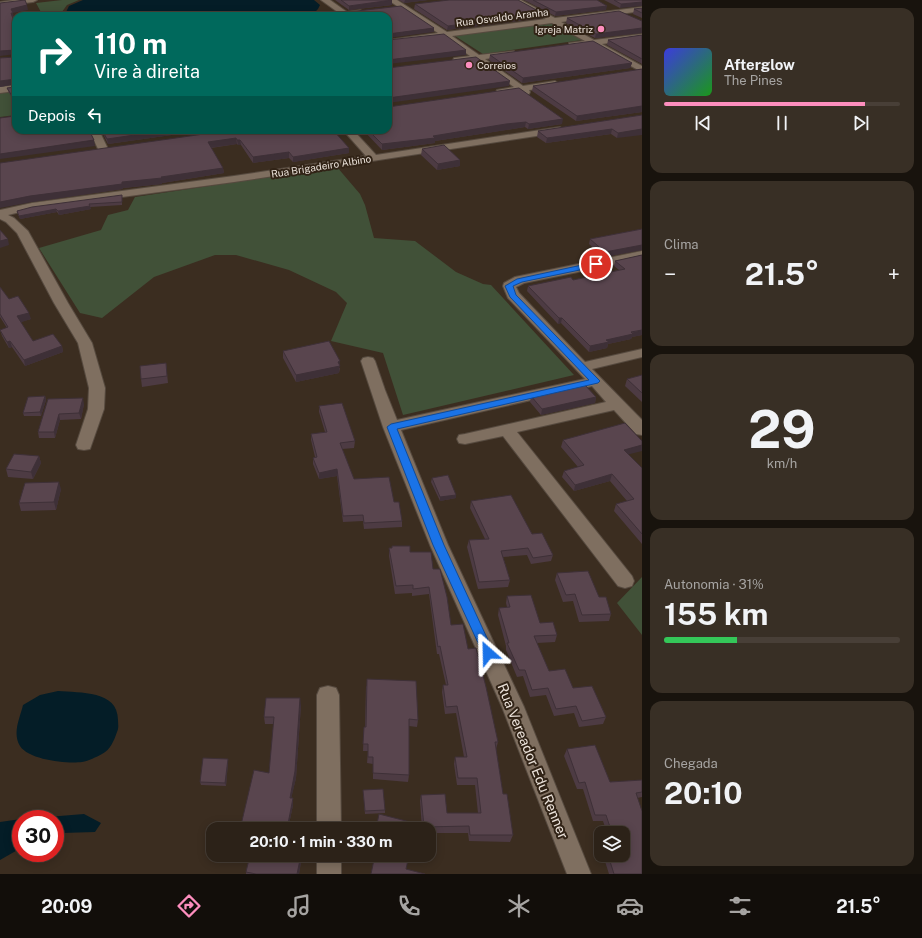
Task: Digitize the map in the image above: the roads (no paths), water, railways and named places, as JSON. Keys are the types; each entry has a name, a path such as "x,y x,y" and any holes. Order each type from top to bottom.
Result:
{"street":[{"path":"0,4 33,0"},
{"path":"324,0 343,12"},
{"path":"392,0 446,35 533,98"},
{"path":"516,0 642,70"},
{"path":"331,12 333,5"},
{"path":"389,8 414,5"},
{"path":"608,6 632,18"},
{"name":"Rua Osvaldo Aranha","path":"392,42 642,9"},
{"path":"360,12 367,11"},
{"path":"567,46 642,36"},
{"path":"447,62 520,52"},
{"path":"627,73 642,70"},
{"path":"490,94 566,82"},
{"path":"0,90 12,88"},
{"name":"Rua Brigadeiro Albino","path":"0,214 32,206 234,179 567,129"},
{"path":"96,134 103,149"},
{"path":"352,134 373,158"},
{"path":"0,214 10,220 22,231 61,303 85,343 96,388 96,409 84,446"},
{"path":"642,255 520,280 509,286 513,295 642,430"},
{"path":"582,367 642,352"},
{"name":"Rua Vereador Edu Renner","path":"368,361 391,427 438,545 513,707 579,874"},
{"path":"391,427 595,381"},
{"path":"465,439 618,404"},
{"path":"507,430 625,581"},
{"path":"328,695 329,822"},
{"path":"329,862 329,874"}],"water":[{"path":"83,0 314,0 320,5 315,12 66,12 69,6"},
{"path":"58,691 96,695 105,698 112,703 116,710 118,729 115,739 105,752 85,761 58,762 31,755 20,746 17,731 23,705 40,695"},
{"path":"84,814 101,823 95,832 64,833 64,816"},
{"path":"12,820 12,853 0,860 0,822"}],"place":[{"name":"Igreja Matriz","path":"601,29"},
{"name":"Correios","path":"469,65"}]}
